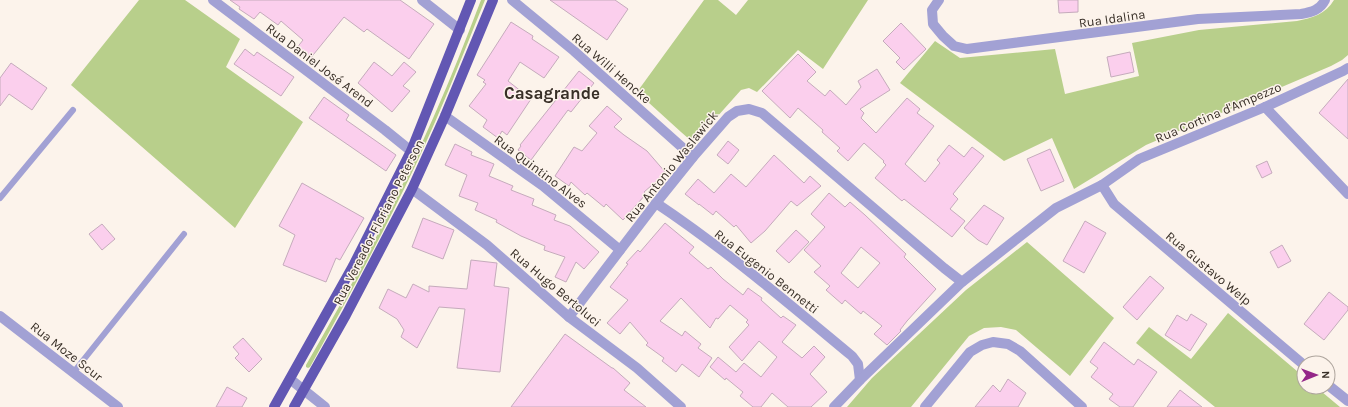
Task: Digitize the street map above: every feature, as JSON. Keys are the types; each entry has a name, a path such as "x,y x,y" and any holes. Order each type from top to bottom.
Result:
{"main road":[{"name":"Rua Vereador Floriano Peterson","path":"274,407 353,266 411,151 471,0"},
{"name":"Rua Vereador Floriano Peterson","path":"294,407 346,315 412,189 445,116 493,0"}],"street":[{"name":"Rua Daniel José Arend","path":"213,0 411,151"},
{"path":"422,0 460,30"},
{"name":"Rua Willi Hencke","path":"512,0 574,51 693,157"},
{"name":"Rua Idalina","path":"939,0 932,10 933,24 954,46 967,49 1198,19 1301,14 1315,11 1322,6 1326,0"},
{"name":"Rua Cortina d'Ampezzo","path":"834,407 962,282 1056,208 1102,185 1139,159 1265,107 1348,68"},
{"path":"1265,107 1348,194"},
{"name":"Rua Antonio Waslawick","path":"569,317 693,157 728,117 737,111 750,110 762,113 962,282"},
{"name":"Rua Quintino Alves","path":"445,116 543,186 620,250"},
{"name":"Rua Gustavo Welp","path":"1102,185 1114,204 1296,358"},
{"name":"Rua Hugo Bertoluci","path":"412,189 487,245 569,317 637,368 681,407"},
{"name":"Rua Eugenio Bennetti","path":"656,203 760,279 852,356 858,364 860,380"},
{"name":"Rua Moze Scur","path":"0,316 118,407"},
{"path":"925,407 970,352 982,345 994,342 1008,344 1020,351 1082,407"},
{"path":"290,379 325,407"},
{"path":"1336,391 1348,401"}],"lane":[{"path":"0,198 73,110"},
{"path":"73,373 184,234"}],"green space":[{"path":"139,0 185,0 240,39 226,67 303,122 235,228 71,85"},
{"path":"481,0 485,0 444,102 417,162 365,266 310,367 308,368 306,365 341,304 390,211 420,148"},
{"path":"704,0 718,0 736,15 748,0 868,0 823,69 798,50 757,92 749,88 741,90 695,140 689,139 637,92"},
{"path":"1334,0 1348,0 1348,55 1342,60 1146,145 1074,189 1052,138 1004,161 900,83 935,41 960,58 1055,49 1065,94 1139,76 1132,43 1199,30 1297,21 1318,15 1327,9"},
{"path":"1027,242 1114,318 1070,376 1016,330 1001,327 984,328 969,336 911,407 847,407 872,378 966,290"},
{"path":"1228,313 1296,370 1296,395 1326,395 1340,407 1215,407 1136,343 1149,327 1191,359"}],"building":[{"path":"230,0 400,0 434,24 409,59 367,29 364,32 344,17 309,60 296,49 303,40 281,21 278,25 260,12 254,19 239,9 240,7"},
{"path":"550,0 615,0 628,9 607,40"},
{"path":"1058,0 1078,0 1078,12 1059,13"},
{"path":"511,22 533,36 532,39 559,57 544,78 520,62 508,81 531,99 507,135 502,131 498,138 483,127 487,120 469,106 486,84 483,82 485,80 477,75"},
{"path":"901,23 926,49 904,70 896,62 900,58 883,41"},
{"path":"245,49 254,56 257,52 294,77 281,96 234,64"},
{"path":"1130,52 1134,72 1111,77 1107,57"},
{"path":"798,54 816,72 807,81 825,96 830,90 846,105 861,87 858,81 877,69 890,90 860,109 864,113 861,118 876,133 907,98 920,109 917,113 934,126 905,164 925,182 940,163 937,160 949,145 964,157 972,147 984,156 953,194 958,199 950,209 965,221 952,237 904,199 902,201 875,178 886,165 883,162 884,161 864,143 848,161 837,151 840,148 822,132 823,130 798,108 790,118 762,91"},
{"path":"374,62 392,76 404,62 416,72 403,86 410,91 392,112 358,83"},
{"path":"11,63 47,88 32,110 9,94 0,106 0,78"},
{"path":"579,71 594,83 571,112 568,110 531,160 518,150 521,146 520,145"},
{"path":"1348,79 1348,139 1319,113"},
{"path":"324,97 349,115 346,120 396,155 386,171 309,118"},
{"path":"607,106 622,119 614,127 647,151 666,173 644,192 646,194 623,220 606,204 604,207 587,193 585,195 571,182 569,186 555,176 574,147 582,151 597,133 589,126"},
{"path":"728,141 739,150 728,164 717,155"},
{"path":"455,144 472,152 471,155 494,164 489,176 513,186 511,190 534,199 532,205 556,215 554,220 570,226 599,252 584,269 576,262 566,282 555,277 565,257 544,250 545,246 521,236 496,222 497,220 475,210 478,203 459,196 467,175 445,165"},
{"path":"1050,149 1064,181 1041,191 1027,159"},
{"path":"774,155 804,183 810,176 821,186 797,206 791,201 765,231 751,243 736,225 734,227 716,211 713,215 685,194 698,179 714,193 731,174 746,187"},
{"path":"1267,161 1272,173 1262,178 1256,166"},
{"path":"302,183 364,218 340,260 336,258 326,282 283,265 295,235 279,226"},
{"path":"829,193 845,207 850,202 906,254 904,257 936,289 907,321 900,330 901,331 887,345 874,334 882,326 863,311 861,314 845,300 842,304 826,290 830,286 814,272 821,266 804,250 825,227 811,214","holes":["861,247 880,263 858,288 841,273"]},
{"path":"984,205 1004,218 987,245 978,240 964,228"},
{"path":"423,218 454,230 443,259 412,247"},
{"path":"1085,221 1106,233 1084,273 1063,261"},
{"path":"665,223 694,247 689,253 708,269 711,267 743,295 748,288 762,298 761,300 781,318 783,316 796,325 782,342 802,358 814,346 825,357 810,374 827,392 811,407 788,407 772,393 761,407 753,407 740,396 743,392 726,378 725,380 710,367 718,357 736,372 744,363 761,377 777,357 759,341 742,361 729,347 749,325 746,322 748,320 730,305 718,319 716,318 710,328 681,298 660,321 682,336 685,331 701,344 698,348 712,358 699,377 682,364 676,372 662,361 664,358 646,345 648,343 630,322 620,334 607,323 628,300 610,287 628,264 626,263 638,250 640,252"},
{"path":"102,224 115,239 102,250 89,234"},
{"path":"796,230 809,242 789,263 776,251"},
{"path":"1282,245 1291,261 1278,268 1270,252"},
{"path":"471,260 497,263 494,286 509,288 500,372 457,368 465,309 439,307 417,348 401,337 404,330 397,319 379,308 388,289 406,298 413,284 429,292 429,286 467,289"},
{"path":"1150,276 1164,288 1137,320 1123,307"},
{"path":"1329,292 1348,307 1348,310 1324,340 1304,324"},
{"path":"1191,314 1207,324 1190,351 1165,335 1177,315 1187,321"},
{"path":"565,334 613,368 630,383 624,390 646,407 511,407"},
{"path":"243,338 262,359 249,372 235,358 239,354 233,347"},
{"path":"1104,342 1134,365 1138,359 1157,372 1133,407 1120,407 1109,399 1113,394 1091,377 1098,368 1090,362"},
{"path":"1008,379 1026,393 1018,407 975,407 993,385 1000,392"},
{"path":"227,387 247,398 242,407 216,407"},
{"path":"1180,390 1202,407 1167,407"}],"district":[{"name":"Casagrande","path":"552,93"}]}
